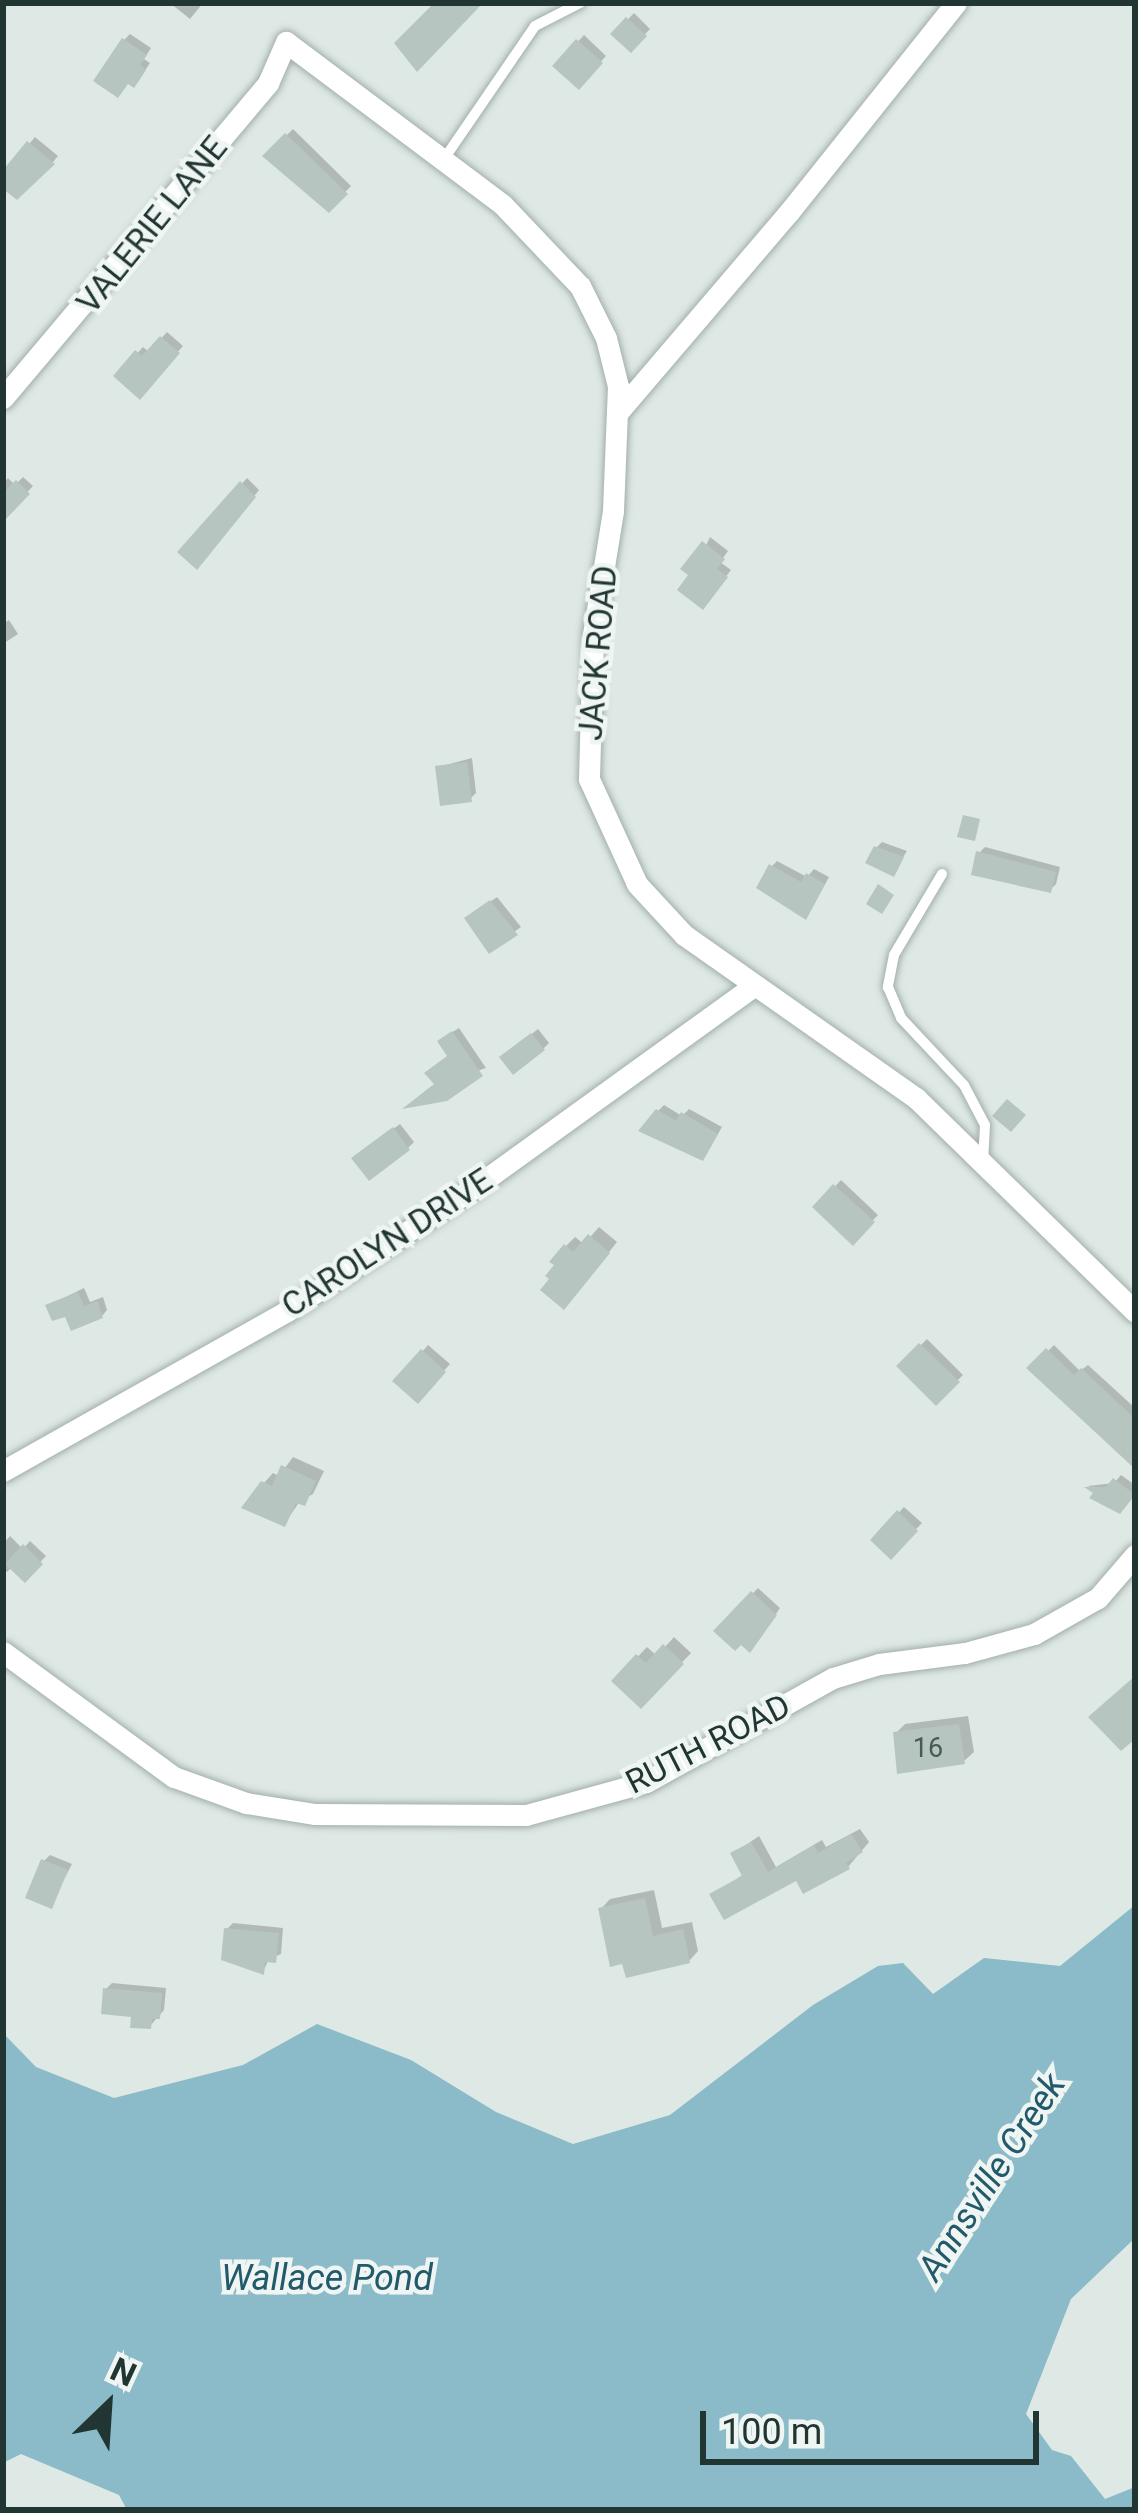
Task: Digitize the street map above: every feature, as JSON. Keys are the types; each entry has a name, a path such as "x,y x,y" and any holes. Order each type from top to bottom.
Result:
{"street":[{"path":"619,411 789,212 956,3"},
{"name":"JACK ROAD","path":"286,42 503,206 580,286 606,338 619,411 613,511 593,635 589,779 637,884 684,935 916,1098 1135,1312"},
{"name":"VALERIE LANE","path":"3,398 268,83 286,42"},
{"name":"CAROLYN DRIVE","path":"3,1471 287,1311 472,1190 753,986"},
{"name":"RUTH ROAD","path":"3,1652 174,1777 246,1803 315,1814 526,1815 646,1782 833,1678 879,1664 965,1653 1034,1634 1098,1598 1135,1555"}],"lane":[{"path":"444,158 535,26 580,3"},
{"path":"942,874 894,955 888,987 901,1018 964,1085 986,1125 983,1161"}],"water":[{"name":"Wallace Pond","path":"1135,1905 1135,2238 1071,2299 1026,2414 1052,2450 1071,2456 1105,2499 1135,2487 1135,2510 127,2510 119,2495 21,2454 3,2463 3,2033 36,2067 114,2098 243,2065 317,2024 411,2060 496,2112 573,2144 670,2115 813,2005 878,1966 903,1963 933,1994 984,1958 1060,1966"}],"building":[{"path":"434,3 483,3 417,72 394,43"},
{"path":"626,17 647,36 631,53 610,34"},
{"path":"122,38 147,55 140,65 146,70 134,88 128,84 118,98 93,81"},
{"path":"576,39 603,63 579,90 552,66"},
{"path":"285,133 348,194 329,213 262,156"},
{"path":"27,141 55,164 17,200 3,189 3,170"},
{"path":"160,336 180,353 140,400 113,376 135,350 142,356"},
{"path":"16,480 30,494 3,522 3,493"},
{"path":"240,481 256,497 197,570 177,552"},
{"path":"702,541 725,559 717,569 728,577 703,610 677,590 688,575 680,569"},
{"path":"467,762 472,802 440,806 435,766"},
{"path":"963,815 980,819 975,841 957,837"},
{"path":"874,846 904,857 894,877 865,863"},
{"path":"976,851 1056,872 1051,893 971,875"},
{"path":"769,864 801,882 806,873 825,884 806,920 756,888"},
{"path":"878,884 894,895 882,914 866,904"},
{"path":"490,900 518,935 489,954 464,918"},
{"path":"452,1031 483,1076 447,1101 402,1109 434,1084 424,1073 447,1056 437,1041"},
{"path":"531,1033 545,1050 513,1075 499,1057"},
{"path":"1007,1099 1026,1115 1011,1132 992,1116"},
{"path":"656,1109 676,1121 681,1112 718,1134 703,1161 638,1131"},
{"path":"393,1127 410,1150 369,1181 351,1158"},
{"path":"833,1184 875,1222 853,1246 812,1207"},
{"path":"588,1234 610,1253 564,1310 540,1290 554,1265 549,1262 564,1244 573,1252"},
{"path":"78,1292 84,1306 97,1301 103,1318 71,1331 65,1317 52,1321 45,1305"},
{"path":"919,1343 960,1382 936,1406 896,1366"},
{"path":"1046,1348 1074,1375 1081,1368 1135,1419 1135,1469 1026,1368"},
{"path":"421,1349 446,1372 418,1404 392,1381"},
{"path":"281,1465 316,1481 305,1506 296,1503 285,1527 241,1508 261,1481 272,1486"},
{"path":"1113,1478 1135,1495 1120,1514 1089,1498 1093,1493 1084,1487 1106,1487"},
{"path":"897,1510 918,1531 891,1560 870,1540"},
{"path":"23,1544 43,1564 25,1583 5,1564"},
{"path":"751,1591 777,1615 750,1653 741,1645 735,1651 713,1631"},
{"path":"663,1644 684,1664 641,1709 611,1681 636,1654 646,1663"},
{"path":"1135,1676 1135,1739 1121,1751 1088,1717"},
{"path":"959,1724 965,1764 897,1774 893,1732"},
{"path":"851,1834 863,1852 846,1863 850,1869 803,1894 796,1881 724,1920 709,1894 742,1876 730,1853 751,1842 768,1872 814,1845 818,1853"},
{"path":"41,1859 68,1870 52,1909 25,1898"},
{"path":"645,1898 653,1936 683,1929 690,1963 626,1978 622,1964 610,1967 598,1908"},
{"path":"224,1928 279,1933 276,1963 265,1962 264,1975 221,1960"},
{"path":"103,1988 162,1993 160,2019 152,2019 151,2029 130,2028 131,2017 101,2014"}],"water label":[{"name":"Annsville Creek","path":"992,2177"}]}
